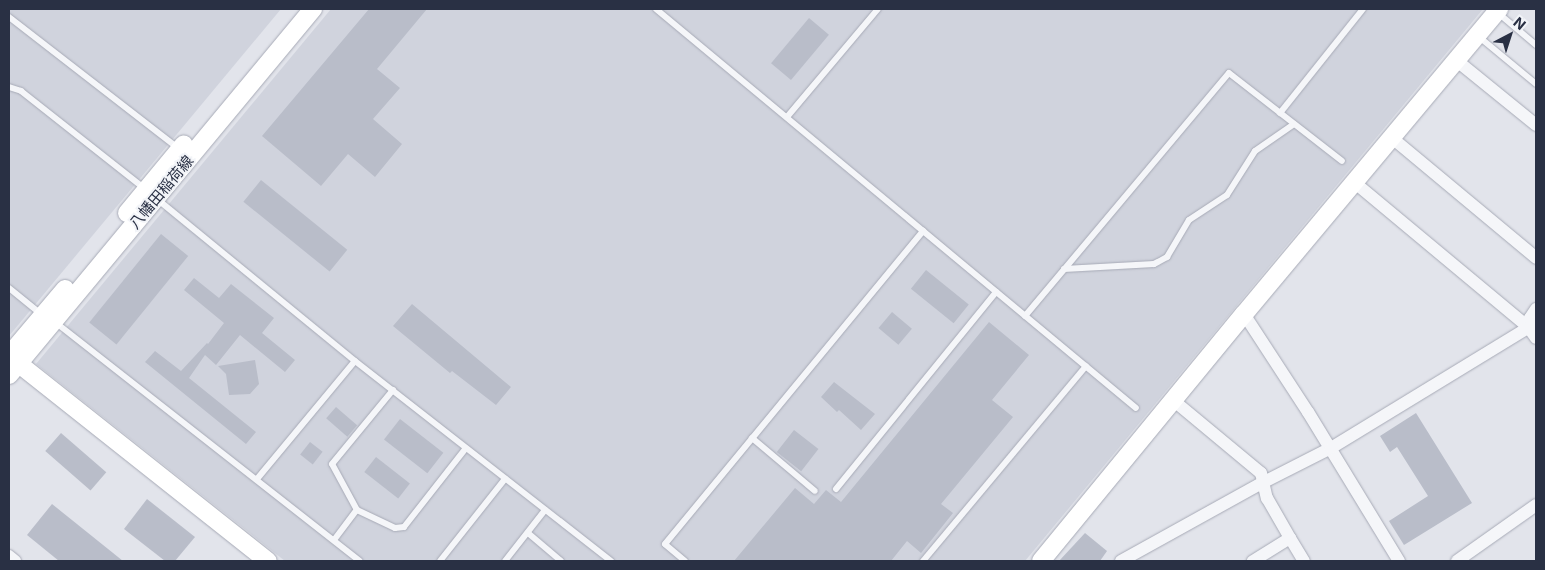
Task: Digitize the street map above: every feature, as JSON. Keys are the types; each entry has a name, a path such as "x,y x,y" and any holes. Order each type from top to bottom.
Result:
{"street":[{"name":"八幡田稲荷線","path":"151,194 180,150 297,9"},
{"name":"八幡田稲荷線","path":"11,362 151,194 313,9"},
{"path":"1041,561 1498,10"},
{"path":"1456,60 1536,125"},
{"path":"1391,137 1536,258"},
{"path":"1354,182 1532,325"},
{"path":"1536,309 1530,318 1536,338"},
{"path":"1244,314 1331,448 1399,561"},
{"path":"1121,561 1262,483 1331,448 1532,325"},
{"path":"11,362 268,561"},
{"path":"1173,400 1261,473 1262,483 1268,498 1304,561"},
{"path":"1457,561 1536,505"},
{"path":"1253,561 1290,538"},
{"path":"9,556 15,561"}],"lane":[{"path":"656,9 1136,408"},
{"path":"787,117 878,9"},
{"path":"1280,113 1363,9"},
{"path":"1498,10 1536,45"},
{"path":"9,17 180,150"},
{"path":"1477,35 1536,84"},
{"path":"1025,316 1229,73 1342,161"},
{"path":"9,87 21,91 151,194 355,361 611,561"},
{"path":"1064,269 1154,264 1167,257 1189,220 1227,195 1256,151 1294,124"},
{"path":"686,561 665,544 923,231"},
{"path":"9,288 360,561"},
{"path":"836,489 996,292"},
{"path":"257,479 355,361"},
{"path":"923,561 1086,366"},
{"path":"393,390 332,464 357,510 395,528 404,528 466,448"},
{"path":"752,438 815,491"},
{"path":"440,561 506,479"},
{"path":"334,540 357,510"},
{"path":"505,561 545,510"},
{"path":"528,532 561,561"}],"shaded area":[{"path":"9,9 281,9 9,336"},
{"path":"331,9 1483,9 1025,561 285,561 36,364"}],"building":[{"path":"369,9 427,9 377,69 400,88 373,119 402,144 375,177 348,154 321,186 262,136"},
{"path":"809,18 829,35 791,80 771,63"},
{"path":"261,180 347,250 330,272 243,202"},
{"path":"161,234 188,256 116,345 89,323"},
{"path":"926,270 969,305 954,323 911,289"},
{"path":"194,278 219,298 231,284 274,318 262,333 295,360 285,372 240,335 216,365 205,355 189,378 256,432 246,444 145,362 155,351 181,371 208,344 224,323 184,290"},
{"path":"412,304 511,387 496,405 452,371 450,373 393,326"},
{"path":"892,312 912,329 898,345 879,328"},
{"path":"989,322 1029,355 992,400 1013,417 941,504 953,513 921,553 907,541 891,561 734,561 795,488 814,504 826,490 841,502"},
{"path":"255,360 259,384 250,394 229,395 226,374 218,366"},
{"path":"834,382 875,414 861,430 821,397"},
{"path":"336,407 357,425 347,437 326,418"},
{"path":"1416,413 1472,503 1404,545 1389,521 1428,496 1397,447 1390,452 1380,436"},
{"path":"400,419 443,453 427,473 384,439"},
{"path":"794,430 818,449 801,471 777,452"},
{"path":"61,433 106,472 91,490 45,451"},
{"path":"310,442 323,452 313,464 300,455"},
{"path":"376,457 410,483 398,498 364,472"},
{"path":"147,499 195,537 175,561 165,561 124,529"},
{"path":"52,504 123,561 59,561 27,535"},
{"path":"1085,533 1107,551 1100,561 1059,561"}]}
